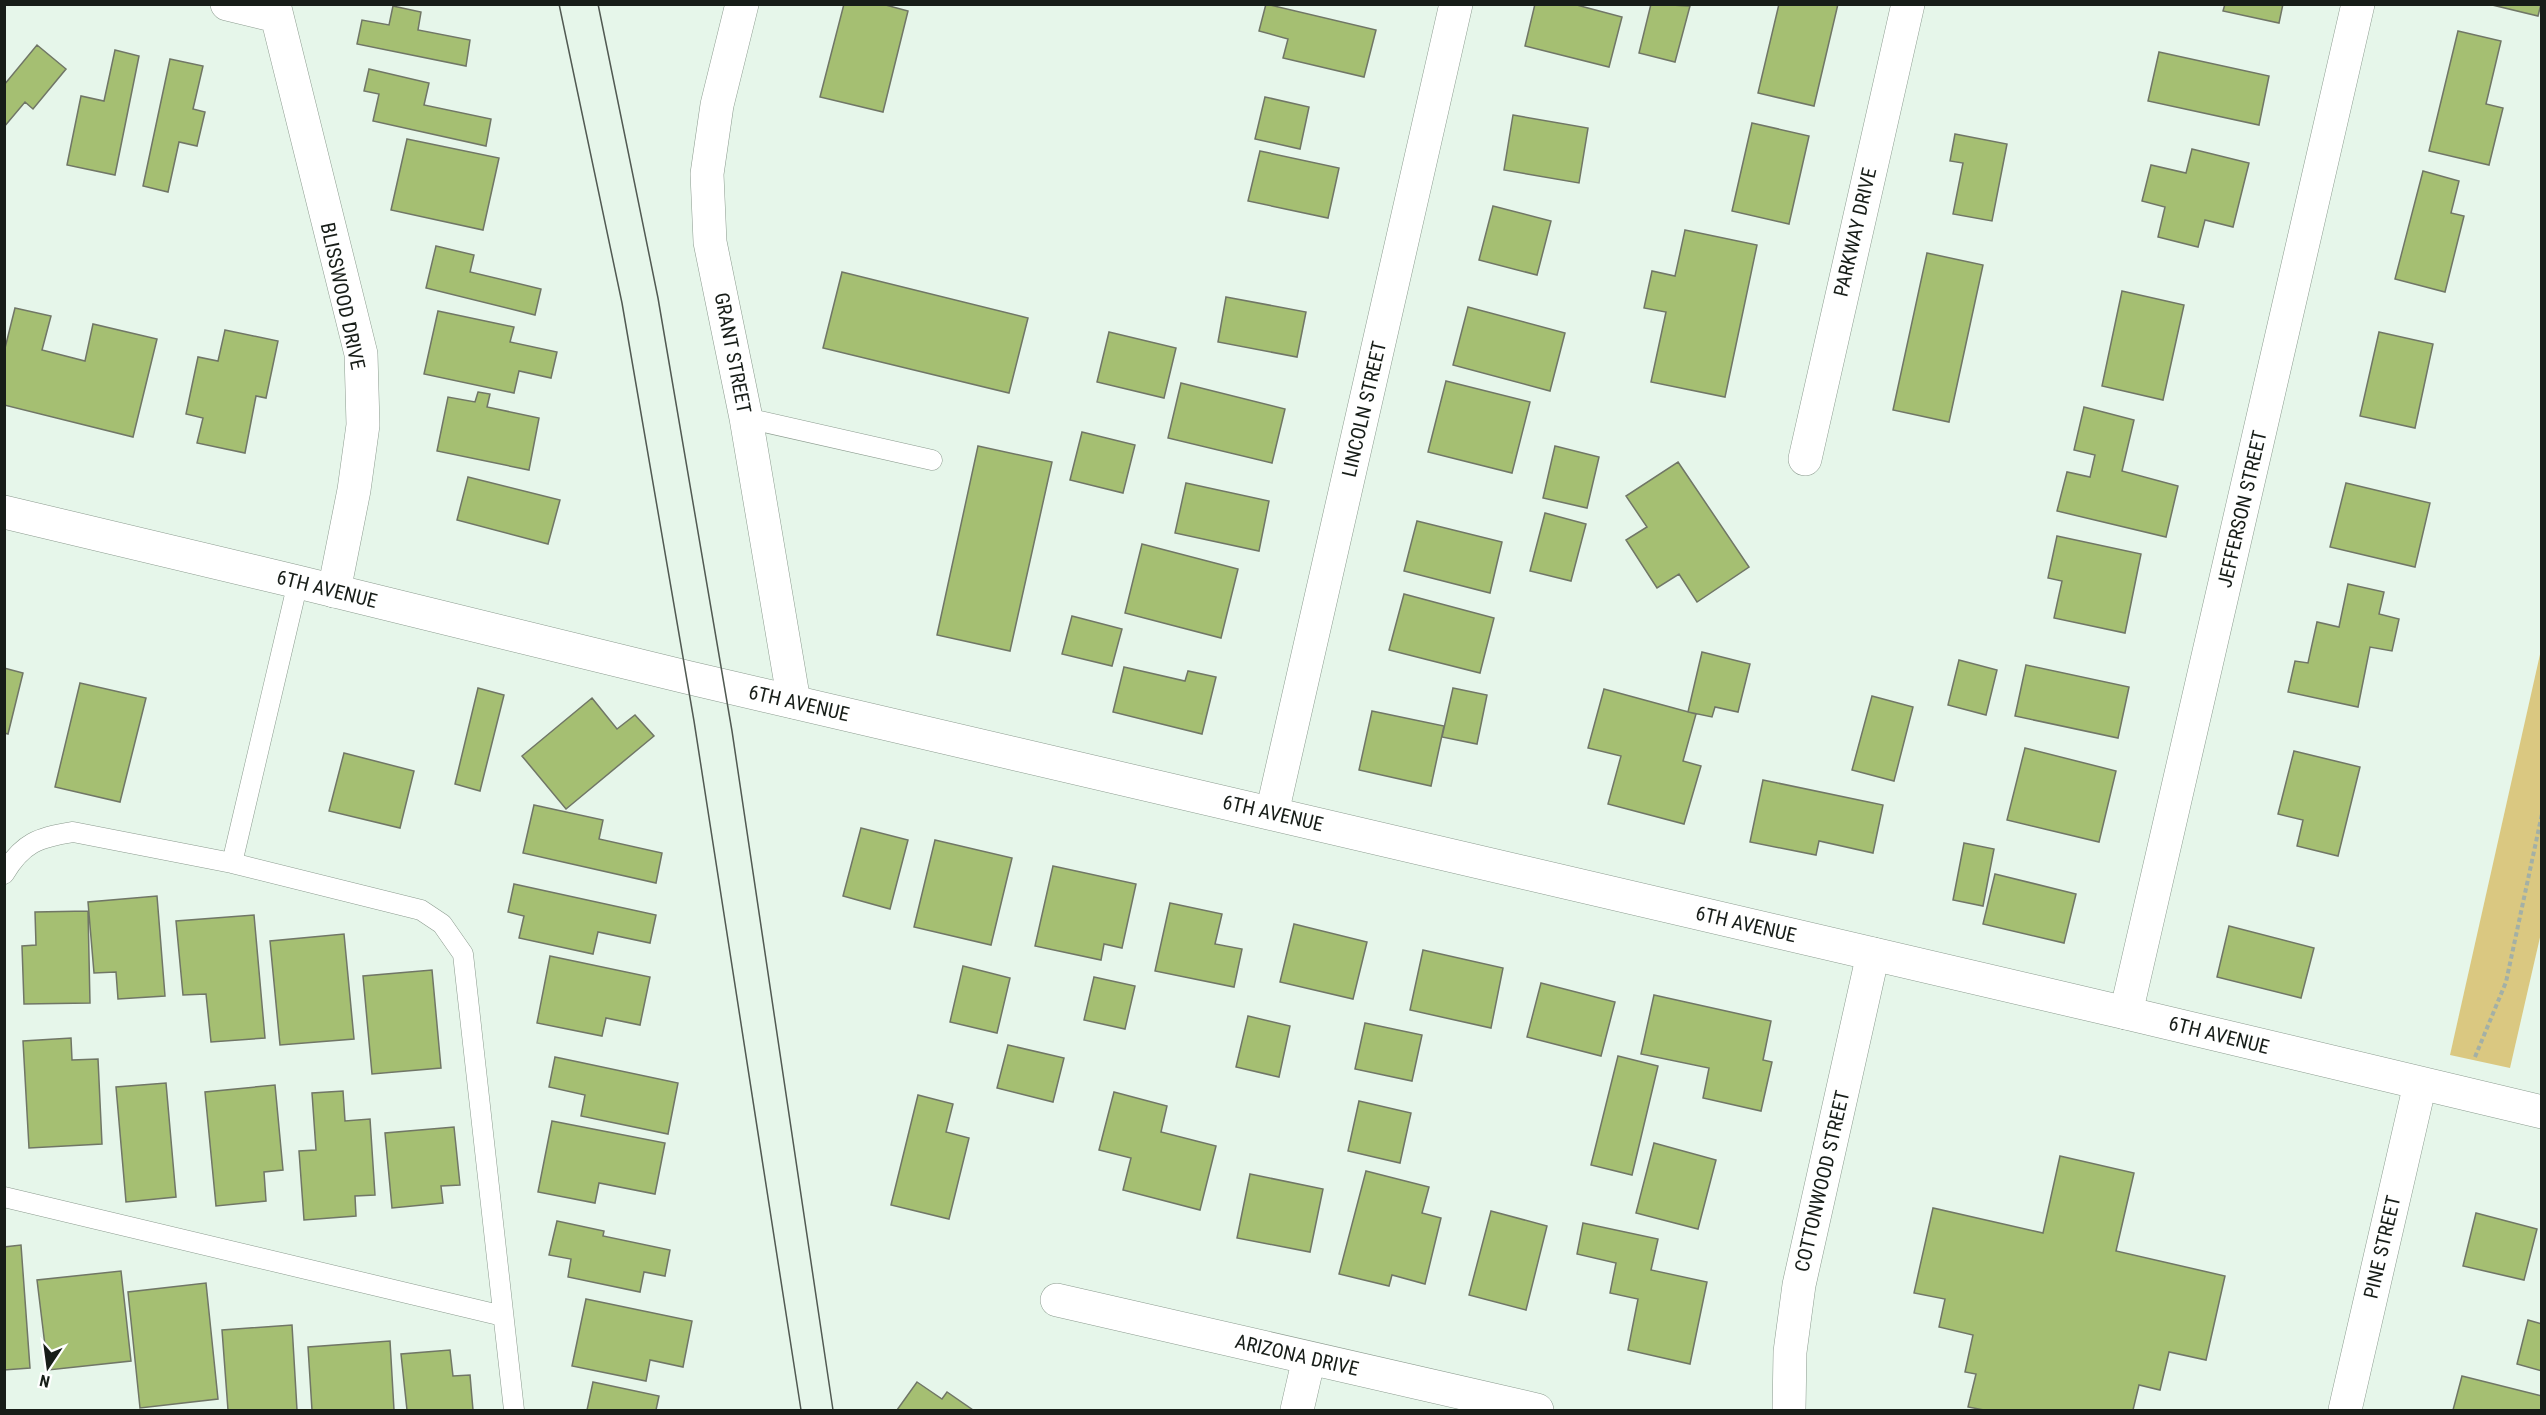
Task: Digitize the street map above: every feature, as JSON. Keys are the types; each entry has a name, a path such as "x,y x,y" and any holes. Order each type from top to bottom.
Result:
{"street":[{"path":"227,4 275,10"},
{"name":"GRANT STREET","path":"742,4 717,105 707,174 710,242 746,418 794,702"},
{"name":"LINCOLN STREET","path":"1272,813 1456,4"},
{"name":"PARKWAY DRIVE","path":"1804,459 1908,4"},
{"name":"JEFFERSON STREET","path":"2126,1013 2358,4"},
{"name":"BLISSWOOD DRIVE","path":"275,10 361,354 363,425 354,490 334,591"},
{"name":"6TH AVENUE","path":"4,512 675,675 2541,1112"},
{"name":"COTTONWOOD STREET","path":"1795,1409 1790,1352 1798,1285 1873,954"},
{"name":"PINE STREET","path":"2345,1410 2420,1084"},
{"name":"ARIZONA DRIVE","path":"1057,1300 1537,1410"},
{"path":"1297,1410 1309,1358"}],"lane":[{"path":"746,418 932,460"},
{"path":"232,862 298,582"},
{"path":"4,874 15,856 32,842 49,836 73,832 232,862 421,910 442,924 463,954 514,1410"},
{"path":"4,1197 503,1316"}],"path":[{"path":"2475,1057 2506,982 2541,814"}],"shaded area":[{"path":"2541,650 2541,933 2510,1068 2450,1055"}],"building":[{"path":"844,4 882,4 908,11 883,112 820,97"},
{"path":"1266,4 1376,30 1364,77 1283,58 1288,39 1259,31"},
{"path":"1535,4 1573,4 1622,17 1609,67 1525,46"},
{"path":"1651,4 1690,6 1675,62 1639,53"},
{"path":"1779,4 1838,4 1814,106 1758,93"},
{"path":"2225,4 2283,4 2279,23 2223,11"},
{"path":"2488,4 2541,4 2538,16"},
{"path":"393,6 421,12 418,30 470,40 466,66 357,44 362,20 389,25"},
{"path":"2458,31 2501,41 2486,104 2503,108 2489,165 2429,151"},
{"path":"37,45 66,69 33,109 25,102 4,127 4,85"},
{"path":"115,50 139,56 115,175 67,165 81,96 104,101"},
{"path":"2159,52 2269,76 2259,125 2148,101"},
{"path":"170,59 203,66 193,109 205,112 197,146 179,142 168,192 143,186"},
{"path":"369,69 429,83 424,105 491,119 486,146 373,121 379,94 364,91"},
{"path":"1265,97 1309,107 1300,149 1255,139"},
{"path":"1513,115 1588,128 1579,183 1504,170"},
{"path":"1752,123 1809,136 1789,224 1732,211"},
{"path":"1955,134 2007,144 1992,221 1953,214 1963,163 1950,161"},
{"path":"407,139 499,158 483,230 391,210"},
{"path":"2192,149 2249,163 2233,227 2205,220 2198,247 2158,237 2165,207 2142,201 2151,165 2186,173"},
{"path":"1260,151 1339,168 1328,218 1248,201"},
{"path":"2423,171 2459,181 2451,213 2464,216 2445,292 2395,279"},
{"path":"1493,206 1551,221 1537,275 1479,260"},
{"path":"1685,230 1757,245 1725,397 1651,382 1666,312 1644,308 1652,271 1675,276"},
{"path":"436,246 474,255 470,272 541,289 535,315 426,288"},
{"path":"1927,253 1983,265 1949,422 1893,410"},
{"path":"842,272 1028,318 1009,393 823,348"},
{"path":"2122,291 2184,305 2163,400 2102,386"},
{"path":"1226,297 1306,312 1297,357 1218,342"},
{"path":"1468,307 1565,333 1550,391 1453,365"},
{"path":"15,308 51,316 42,350 85,361 93,324 157,339 133,437 4,405 4,352"},
{"path":"438,311 514,327 510,342 557,352 551,378 519,371 514,393 424,374"},
{"path":"225,330 278,341 266,398 256,396 245,453 197,443 203,418 186,414 198,357 218,361"},
{"path":"1109,332 1176,348 1164,398 1097,382"},
{"path":"2379,332 2433,344 2415,428 2360,416"},
{"path":"1446,381 1530,402 1512,473 1428,452"},
{"path":"1181,383 1285,409 1272,463 1168,438"},
{"path":"478,392 490,394 487,407 539,418 529,470 437,451 448,397 475,402"},
{"path":"2084,407 2134,420 2122,471 2178,486 2166,537 2057,511 2067,472 2090,477 2095,455 2074,450"},
{"path":"1082,432 1135,445 1123,493 1070,480"},
{"path":"978,446 1052,462 1010,651 937,635"},
{"path":"1555,446 1599,457 1587,508 1543,498"},
{"path":"1678,462 1749,567 1697,602 1679,574 1657,588 1626,540 1647,527 1626,496"},
{"path":"468,477 560,500 548,544 457,520"},
{"path":"1186,483 1269,501 1259,551 1175,533"},
{"path":"2346,483 2430,503 2415,567 2330,547"},
{"path":"1545,513 1586,524 1571,581 1530,571"},
{"path":"1417,521 1502,542 1490,593 1404,571"},
{"path":"2057,536 2141,554 2125,633 2054,618 2062,581 2048,578"},
{"path":"1142,544 1238,569 1221,638 1125,613"},
{"path":"2348,584 2384,592 2379,614 2399,619 2392,651 2370,647 2358,707 2288,692 2295,661 2308,663 2317,622 2339,627"},
{"path":"1404,594 1494,618 1480,673 1389,650"},
{"path":"1072,616 1122,629 1112,666 1062,654"},
{"path":"1702,652 1750,664 1738,712 1715,707 1712,717 1688,712"},
{"path":"1959,660 1997,670 1986,715 1948,705"},
{"path":"2026,665 2129,687 2118,738 2015,716"},
{"path":"1124,667 1185,681 1188,671 1216,677 1202,734 1113,712"},
{"path":"4,668 23,673 8,734 4,733"},
{"path":"80,683 146,698 120,802 55,787"},
{"path":"478,688 504,695 480,791 455,784"},
{"path":"1453,688 1487,695 1477,744 1442,737"},
{"path":"1604,689 1696,714 1683,761 1701,766 1684,824 1608,804 1621,756 1588,748"},
{"path":"1872,696 1913,707 1894,781 1852,770"},
{"path":"592,698 617,729 635,715 654,736 566,809 522,756"},
{"path":"1372,711 1444,726 1431,786 1359,770"},
{"path":"2025,748 2116,771 2099,842 2007,820"},
{"path":"2294,751 2360,767 2338,856 2297,846 2303,820 2278,814"},
{"path":"344,753 414,771 400,828 329,811"},
{"path":"1763,780 1883,805 1873,853 1819,841 1816,855 1750,842"},
{"path":"534,805 603,820 599,839 662,853 656,883 523,853"},
{"path":"861,828 908,840 890,909 843,896"},
{"path":"935,840 1012,858 991,945 914,927"},
{"path":"1964,843 1994,849 1983,906 1953,900"},
{"path":"1053,866 1136,884 1122,948 1104,944 1101,960 1035,946"},
{"path":"1995,874 2076,894 2064,943 1983,924"},
{"path":"514,884 656,915 650,943 598,932 593,954 519,938 524,916 508,912"},
{"path":"157,896 165,996 118,999 116,972 94,973 88,902"},
{"path":"1170,903 1222,914 1215,944 1242,949 1234,987 1155,971"},
{"path":"88,911 90,1003 24,1004 22,946 36,945 35,912"},
{"path":"254,915 265,1038 211,1042 206,994 183,995 176,921"},
{"path":"1294,924 1367,942 1353,999 1280,982"},
{"path":"2229,926 2314,948 2301,998 2217,977"},
{"path":"344,934 354,1039 280,1045 270,941"},
{"path":"1423,950 1503,968 1491,1028 1410,1010"},
{"path":"550,956 650,977 640,1025 606,1018 602,1036 537,1023"},
{"path":"963,966 1010,978 997,1033 950,1022"},
{"path":"432,970 441,1068 372,1074 363,976"},
{"path":"1094,977 1135,986 1125,1029 1084,1020"},
{"path":"1541,983 1615,1002 1601,1056 1527,1037"},
{"path":"1654,995 1771,1021 1763,1060 1772,1062 1761,1111 1703,1098 1709,1068 1641,1054"},
{"path":"1248,1016 1290,1026 1279,1077 1236,1067"},
{"path":"1365,1023 1422,1035 1412,1081 1355,1069"},
{"path":"71,1038 72,1060 98,1059 102,1144 29,1148 23,1041"},
{"path":"1008,1045 1064,1058 1053,1102 997,1088"},
{"path":"1618,1056 1658,1066 1632,1175 1591,1165"},
{"path":"555,1057 678,1083 668,1134 581,1116 585,1095 549,1087"},
{"path":"166,1083 176,1197 126,1202 116,1087"},
{"path":"275,1085 283,1170 264,1172 266,1201 216,1206 205,1092"},
{"path":"343,1091 345,1121 370,1119 375,1195 355,1196 356,1216 304,1220 299,1151 316,1150 312,1093"},
{"path":"1114,1092 1167,1106 1161,1132 1216,1146 1200,1210 1123,1190 1131,1158 1099,1150"},
{"path":"918,1095 953,1104 946,1132 969,1138 949,1219 891,1205"},
{"path":"1359,1101 1411,1113 1400,1163 1348,1151"},
{"path":"552,1121 665,1143 655,1194 599,1183 595,1203 538,1192"},
{"path":"454,1127 460,1185 441,1186 443,1203 392,1208 385,1133"},
{"path":"1654,1143 1716,1160 1698,1229 1636,1213"},
{"path":"2060,1156 2134,1173 2116,1251 2225,1276 2206,1360 2169,1352 2160,1390 2139,1385 2133,1410 1984,1410 1968,1407 1976,1374 1965,1372 1973,1335 1939,1327 1945,1299 1914,1293 1933,1208 2043,1233"},
{"path":"1366,1171 1429,1187 1422,1213 1441,1218 1425,1284 1392,1275 1389,1286 1339,1274"},
{"path":"1250,1174 1323,1189 1310,1252 1237,1238"},
{"path":"1491,1211 1547,1226 1526,1310 1469,1295"},
{"path":"2476,1213 2537,1229 2524,1280 2463,1266"},
{"path":"557,1221 604,1231 603,1236 670,1250 665,1276 644,1272 640,1292 568,1277 571,1259 549,1255"},
{"path":"1583,1223 1658,1239 1651,1270 1707,1282 1690,1364 1628,1350 1638,1299 1610,1293 1616,1263 1577,1254"},
{"path":"21,1245 30,1368 4,1370 4,1247"},
{"path":"121,1271 131,1361 48,1370 37,1280"},
{"path":"206,1283 218,1399 140,1408 128,1292"},
{"path":"586,1299 692,1321 683,1367 650,1360 646,1381 572,1366"},
{"path":"2528,1320 2542,1324 2542,1371 2517,1364"},
{"path":"292,1325 297,1410 228,1410 222,1330"},
{"path":"390,1341 394,1410 312,1410 308,1347"},
{"path":"450,1350 453,1376 470,1375 473,1410 407,1410 401,1354"},
{"path":"2462,1376 2542,1396 2542,1410 2453,1410"},
{"path":"593,1382 659,1396 656,1410 587,1410"},
{"path":"917,1382 942,1399 947,1392 973,1410 897,1410"}],"tram line":[{"path":"559,4 622,303 694,721 801,1410"},
{"path":"598,4 658,298 732,731 833,1410"}]}
